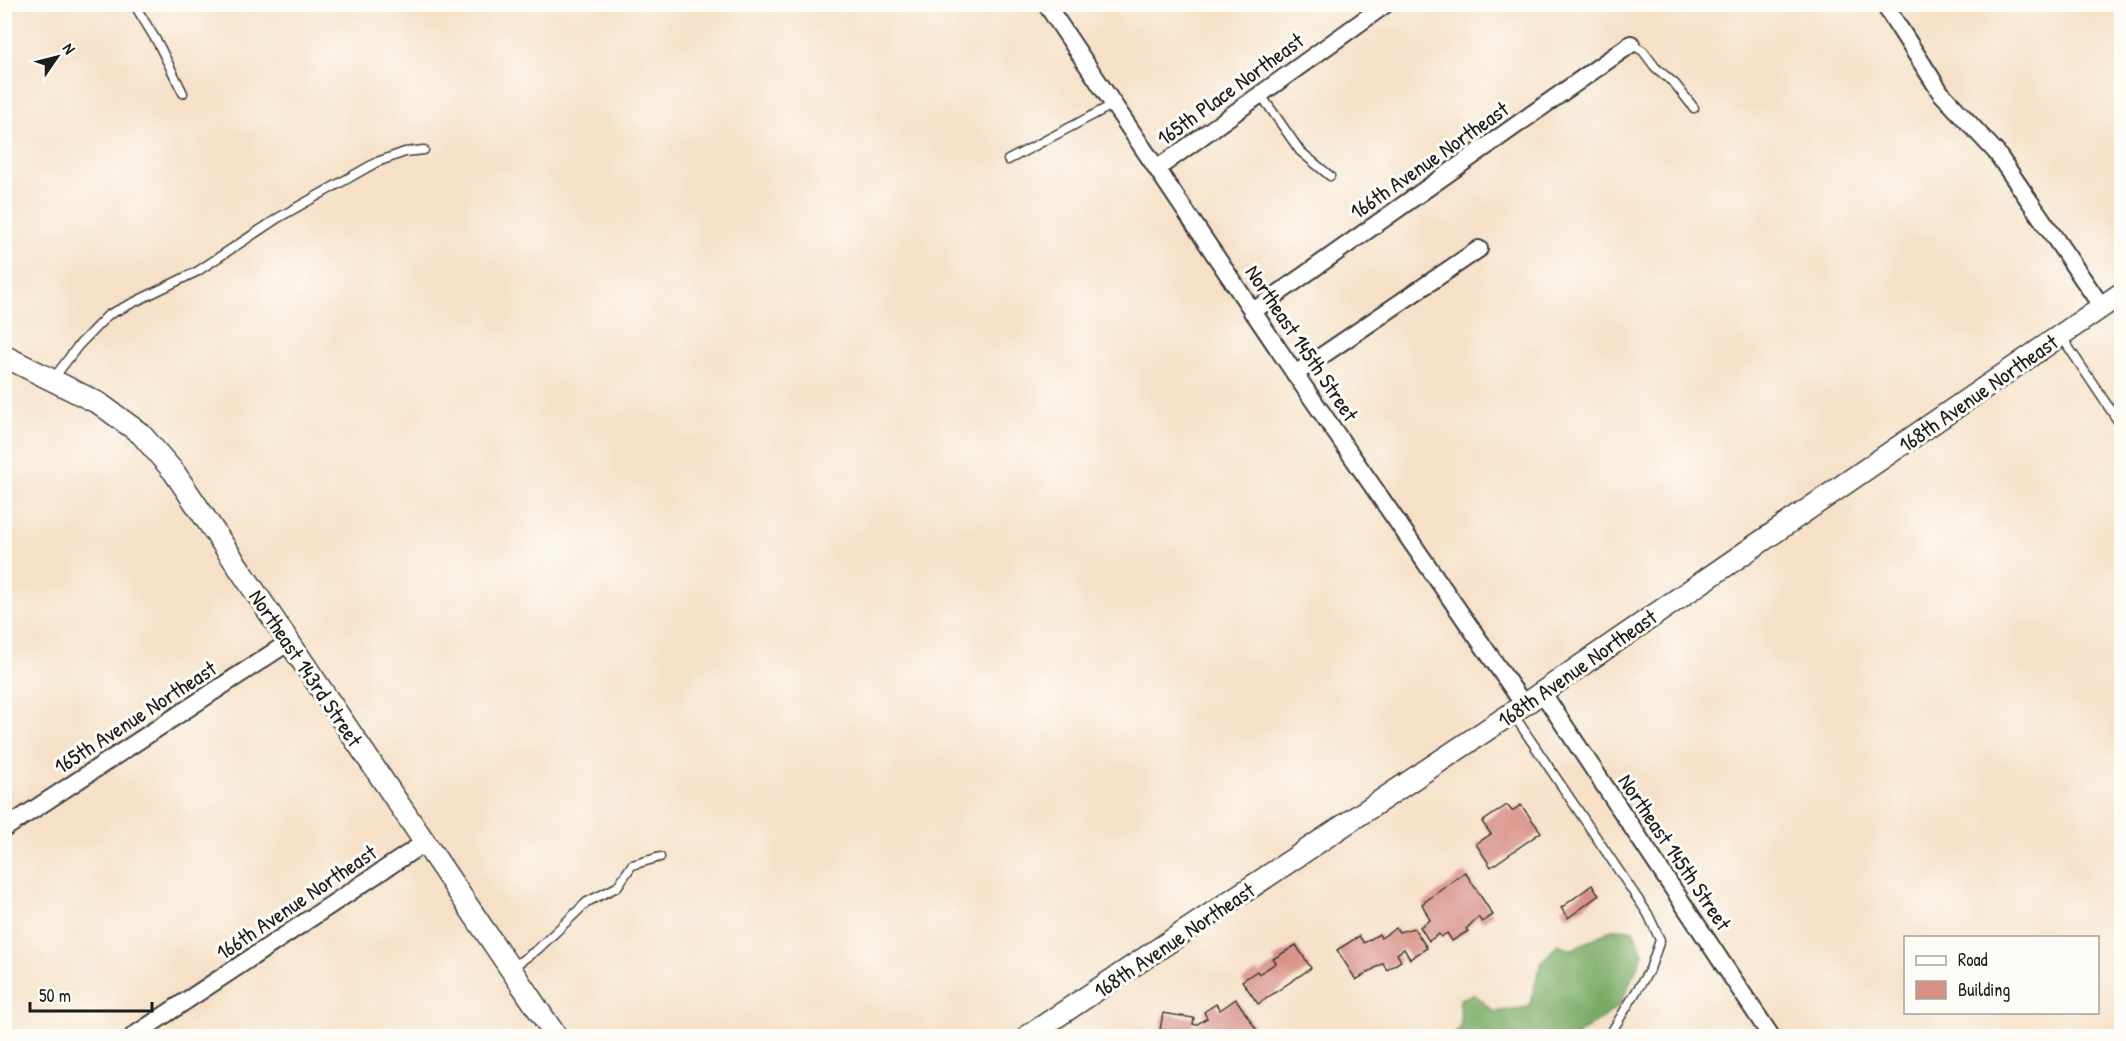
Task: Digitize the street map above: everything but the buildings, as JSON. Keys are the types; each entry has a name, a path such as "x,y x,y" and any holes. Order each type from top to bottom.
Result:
{"street":[{"name":"Northeast 145th Street","path":"1046,4 1158,168 1518,709"},
{"name":"165th Place Northeast","path":"1158,168 1386,4"},
{"path":"1884,4 1941,93 1996,152 2102,307"},
{"name":"166th Avenue Northeast","path":"1252,312 1631,44"},
{"path":"1295,374 1479,249"},
{"name":"168th Avenue Northeast","path":"1029,1036 1518,709 2121,293"},
{"name":"Northeast 143rd Street","path":"4,356 100,404 141,434 174,472 556,1036"},
{"name":"165th Avenue Northeast","path":"4,829 289,642"},
{"name":"Northeast 145th Street","path":"1542,692 1771,1036"},
{"name":"166th Avenue Northeast","path":"134,1036 424,843"}],"lane":[{"path":"134,4 159,45 183,93"},
{"path":"1631,44 1643,51 1694,108"},
{"path":"1261,95 1300,151 1330,176"},
{"path":"1008,160 1031,151 1114,104"},
{"path":"52,380 78,346 108,315 198,271 278,218 377,162 405,152 424,150"},
{"path":"2061,336 2121,428"},
{"path":"1518,709 1648,914 1659,940 1650,969 1609,1036"},
{"path":"509,969 538,950 587,902 617,887 632,865 660,857"}],"green space":[{"path":"1613,929 1633,930 1643,954 1620,1005 1576,1036 1453,1036 1461,1027 1460,999 1474,994 1494,1012 1529,1007 1541,963 1558,944 1571,950"}]}
